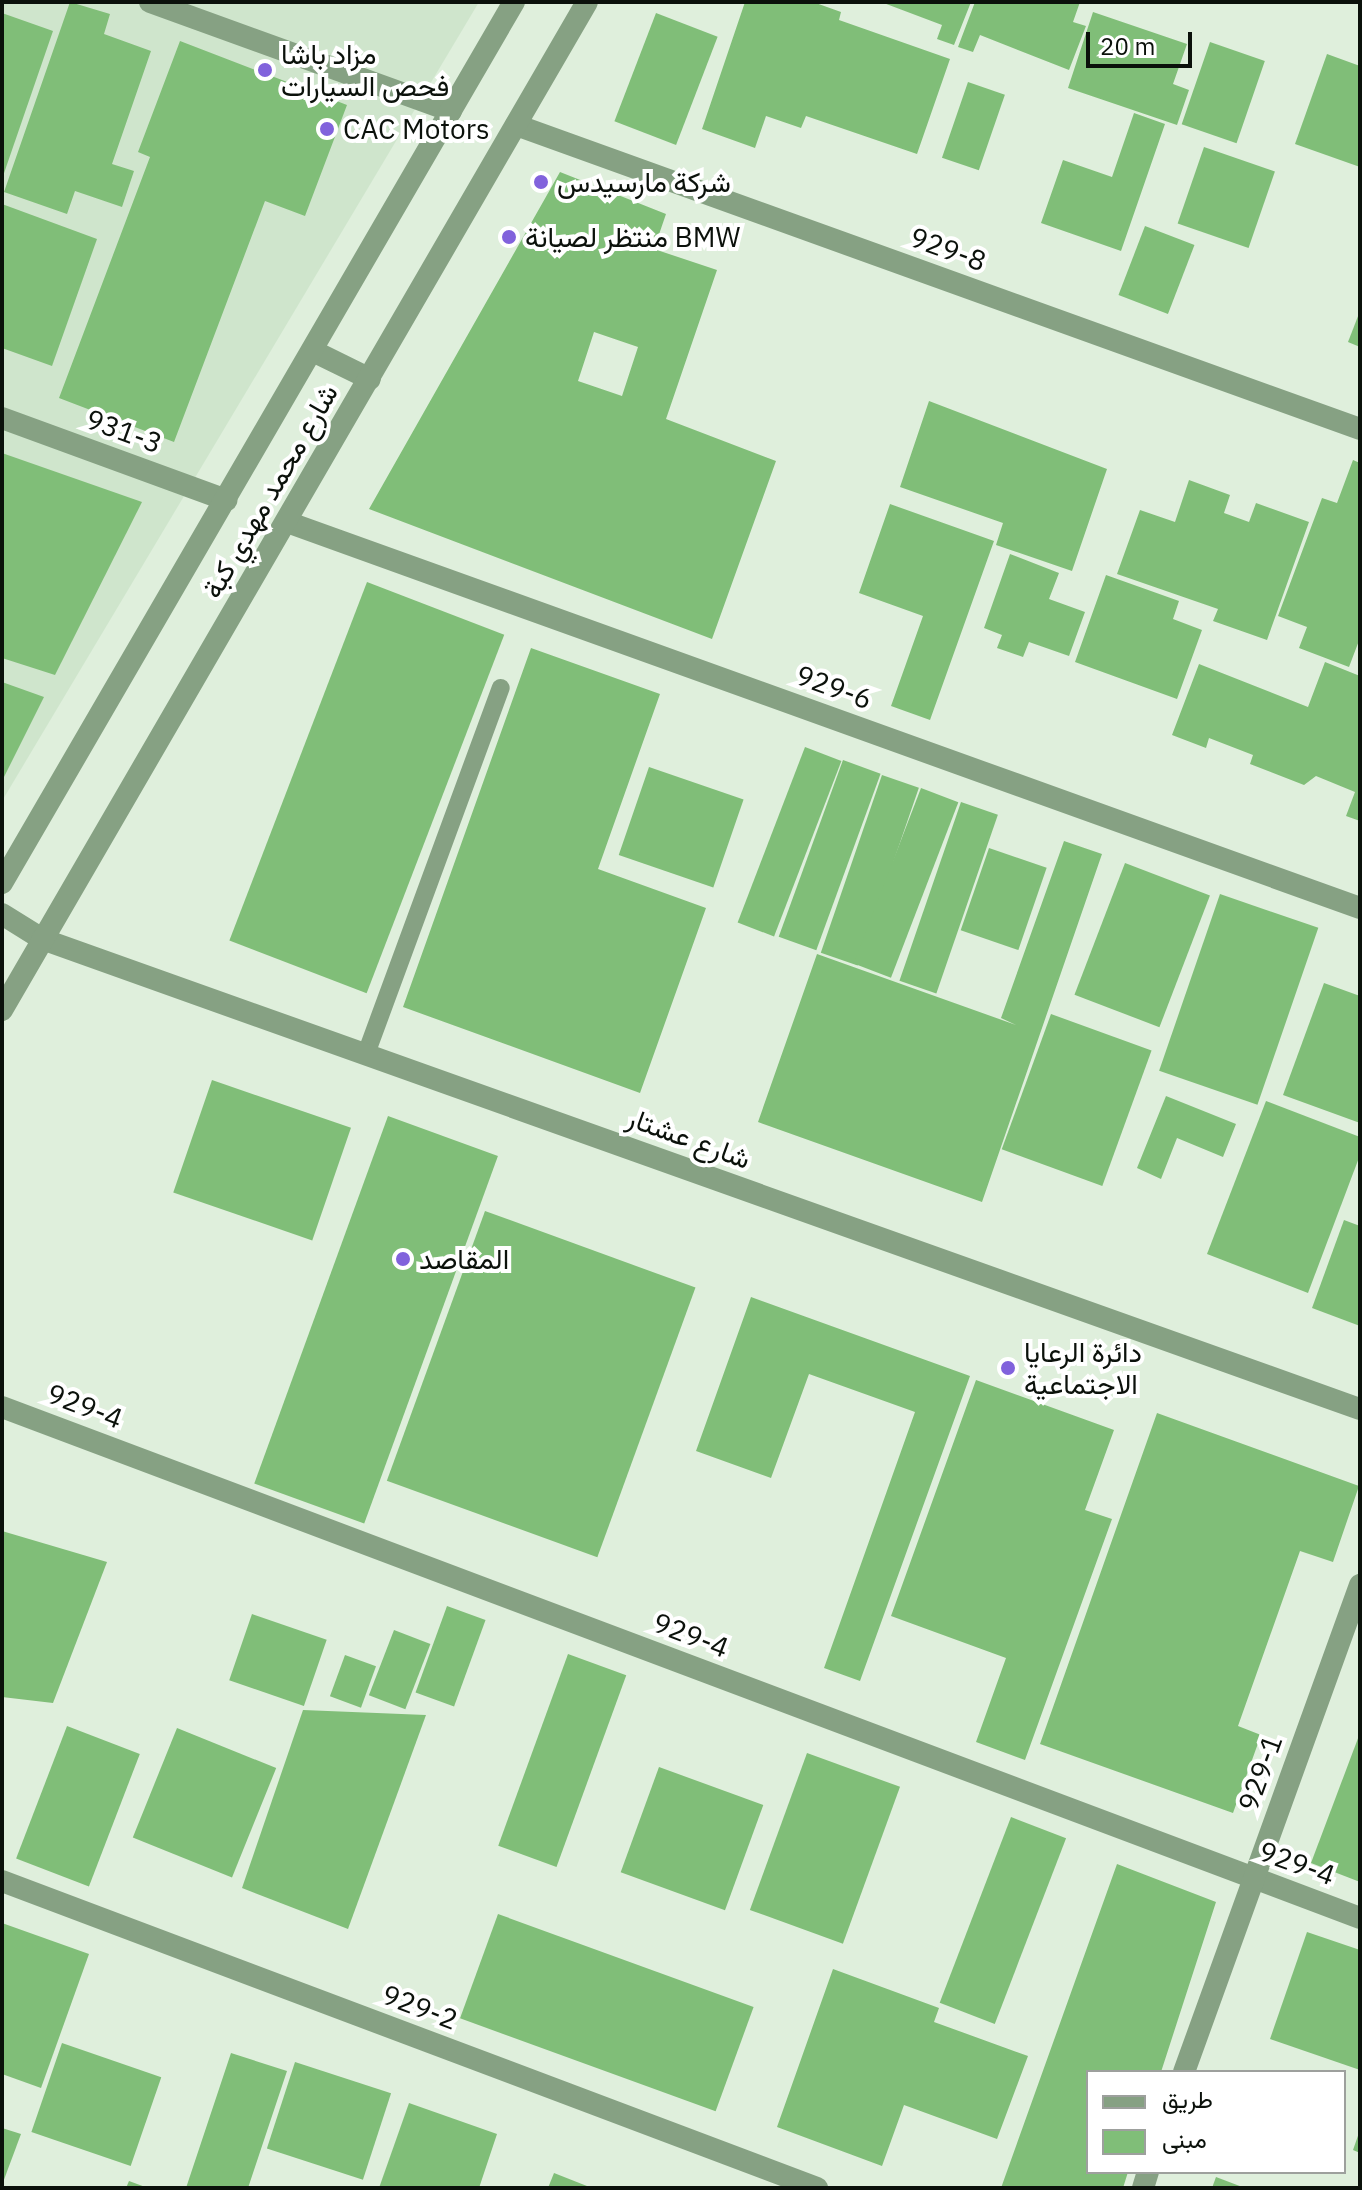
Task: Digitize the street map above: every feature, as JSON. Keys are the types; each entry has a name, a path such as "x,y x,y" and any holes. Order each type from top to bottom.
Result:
{"street":[{"path":"150,2 451,111"},
{"name":"شارع محمد مهدي كبة","path":"2,883 315,352 514,2"},
{"name":"شارع محمد مهدي كبة","path":"2,1010 587,2"},
{"name":"929-8","path":"516,125 1360,429"},
{"path":"315,352 370,379"},
{"name":"931-3","path":"2,418 226,500"},
{"name":"929-6","path":"287,522 1360,908"},
{"name":"شارع عشتار","path":"2,914 42,939 1360,1409"},
{"name":"929-4","path":"2,1407 1360,1918"},
{"name":"929-1","path":"1185,2070 1360,1585"},
{"name":"929-2","path":"2,1881 817,2188"}],"lane":[{"path":"366,1054 501,688"}],"shaded area":[{"path":"2,2 479,2 2,801"}],"building":[{"path":"70,2 110,14 104,34 151,51 112,164 134,171 122,207 75,191 67,214 4,192"},
{"path":"745,2 813,2 841,12 839,20 950,59 917,154 806,116 801,128 766,116 755,148 702,129"},
{"path":"881,2 971,2 954,45 937,39 942,25"},
{"path":"975,2 1080,2 1073,22 1086,26 1069,70 980,35 973,52 958,47"},
{"path":"1093,12 1187,44 1173,84 1189,90 1177,125 1068,88"},
{"path":"2,13 53,31 2,179"},
{"path":"656,13 718,37 676,145 614,121"},
{"path":"180,41 347,105 305,216 265,201 174,442 59,398 150,157 138,152"},
{"path":"1210,42 1265,61 1237,143 1182,124"},
{"path":"1327,54 1360,66 1360,167 1295,144"},
{"path":"968,82 1005,95 979,170 942,158"},
{"path":"1134,113 1165,124 1121,251 1041,223 1063,160 1112,177"},
{"path":"1204,147 1275,171 1249,248 1178,224"},
{"path":"560,172 666,214 654,249 717,270 666,419 776,461 712,639 369,509","holes":["594,332 638,347 622,396 578,381"]},
{"path":"2,204 97,239 52,366 2,348"},
{"path":"1145,226 1194,245 1168,314 1118,295"},
{"path":"1360,311 1360,347 1348,342"},
{"path":"929,401 1107,469 1072,571 996,545 1003,523 900,487"},
{"path":"2,453 142,502 55,675 2,658"},
{"path":"1353,460 1360,463 1360,638 1349,667 1299,648 1307,627 1278,616 1322,498 1337,503"},
{"path":"1189,480 1230,495 1224,513 1249,522 1256,503 1309,522 1267,640 1213,621 1218,609 1117,574 1140,510 1175,522"},
{"path":"890,504 994,541 930,720 891,706 923,616 859,593"},
{"path":"1010,554 1059,573 1049,599 1085,612 1069,656 1029,642 1023,657 997,648 1002,635 984,628"},
{"path":"1106,575 1179,601 1173,619 1202,630 1177,699 1075,662"},
{"path":"367,582 504,635 367,993 229,940"},
{"path":"531,648 660,694 598,869 706,908 640,1093 403,1007"},
{"path":"1325,662 1360,676 1360,821 1346,816 1355,792 1316,776 1304,785 1250,764 1253,755 1209,738 1206,748 1172,735 1199,664 1308,707"},
{"path":"2,682 44,697 2,781"},
{"path":"805,747 841,761 774,936 738,923"},
{"path":"843,760 881,774 816,950 779,937"},
{"path":"649,767 744,800 713,887 619,855"},
{"path":"882,775 919,788 858,965 821,953"},
{"path":"921,788 958,802 891,978 854,964"},
{"path":"961,802 998,815 936,993 899,981"},
{"path":"1064,841 1102,854 982,1202 758,1122 817,954 1016,1025 1001,1018"},
{"path":"989,848 1047,868 1018,950 961,930"},
{"path":"1125,863 1210,896 1159,1027 1074,995"},
{"path":"1220,894 1318,928 1257,1105 1159,1071"},
{"path":"1324,983 1360,996 1360,1123 1283,1095"},
{"path":"1051,1014 1152,1051 1102,1186 1002,1149"},
{"path":"212,1080 351,1128 312,1240 173,1193"},
{"path":"1166,1096 1236,1124 1223,1157 1177,1138 1161,1179 1137,1168"},
{"path":"1266,1101 1360,1137 1360,1155 1308,1293 1207,1254"},
{"path":"388,1116 498,1156 364,1523 254,1483"},
{"path":"485,1211 695,1288 597,1557 387,1481"},
{"path":"1344,1220 1360,1226 1360,1326 1312,1308"},
{"path":"751,1297 970,1376 860,1681 824,1668 915,1412 809,1374 771,1478 696,1451"},
{"path":"976,1380 1114,1430 1085,1510 1112,1519 1025,1760 976,1742 1006,1658 891,1616"},
{"path":"1157,1413 1359,1486 1333,1562 1300,1551 1238,1726 1261,1735 1233,1813 1040,1744"},
{"path":"2,1531 107,1562 53,1703 2,1697"},
{"path":"447,1606 486,1620 454,1706 416,1692"},
{"path":"252,1614 327,1640 304,1706 229,1680"},
{"path":"394,1630 430,1644 405,1709 369,1695"},
{"path":"568,1654 626,1675 556,1867 498,1846"},
{"path":"345,1655 376,1666 361,1708 330,1696"},
{"path":"303,1710 426,1715 348,1929 242,1888"},
{"path":"67,1726 140,1754 89,1887 16,1859"},
{"path":"177,1728 276,1768 232,1877 133,1837"},
{"path":"1360,1733 1360,1882 1311,1863"},
{"path":"807,1753 900,1787 843,1944 750,1910"},
{"path":"659,1767 763,1805 725,1910 621,1872"},
{"path":"1011,1817 1066,1838 995,2024 940,2003"},
{"path":"1117,1864 1216,1902 1162,2070 1086,2070 1086,2174 1127,2174 1123,2188 1001,2188"},
{"path":"498,1914 754,2007 716,2111 460,2018"},
{"path":"2,1923 89,1954 41,2088 2,2074"},
{"path":"1307,1932 1360,1950 1360,2070 1270,2039"},
{"path":"833,1969 939,2008 934,2022 1028,2056 997,2139 904,2105 882,2166 777,2127"},
{"path":"62,2043 161,2077 131,2166 31,2132"},
{"path":"231,2053 287,2071 248,2188 186,2188"},
{"path":"295,2062 391,2093 363,2180 267,2149"},
{"path":"409,2103 497,2134 479,2188 379,2188"},
{"path":"2,2128 21,2134 2,2185"},
{"path":"1360,2130 1360,2153 1353,2150"},
{"path":"554,2173 592,2188 548,2188"},
{"path":"1216,2177 1245,2188 1212,2188"},
{"path":"129,2181 148,2188 126,2188"}],"place":[{"name":"مزاد باشا فحص السيارات","path":"265,70"},
{"name":"CAC Motors","path":"327,129"},
{"name":"شركة مارسيدس","path":"541,182"},
{"name":"منتظر لصيانة BMW","path":"509,237"},
{"name":"المقاصد","path":"403,1259"},
{"name":"دائرة الرعايا الاجتماعية","path":"1008,1368"}]}
